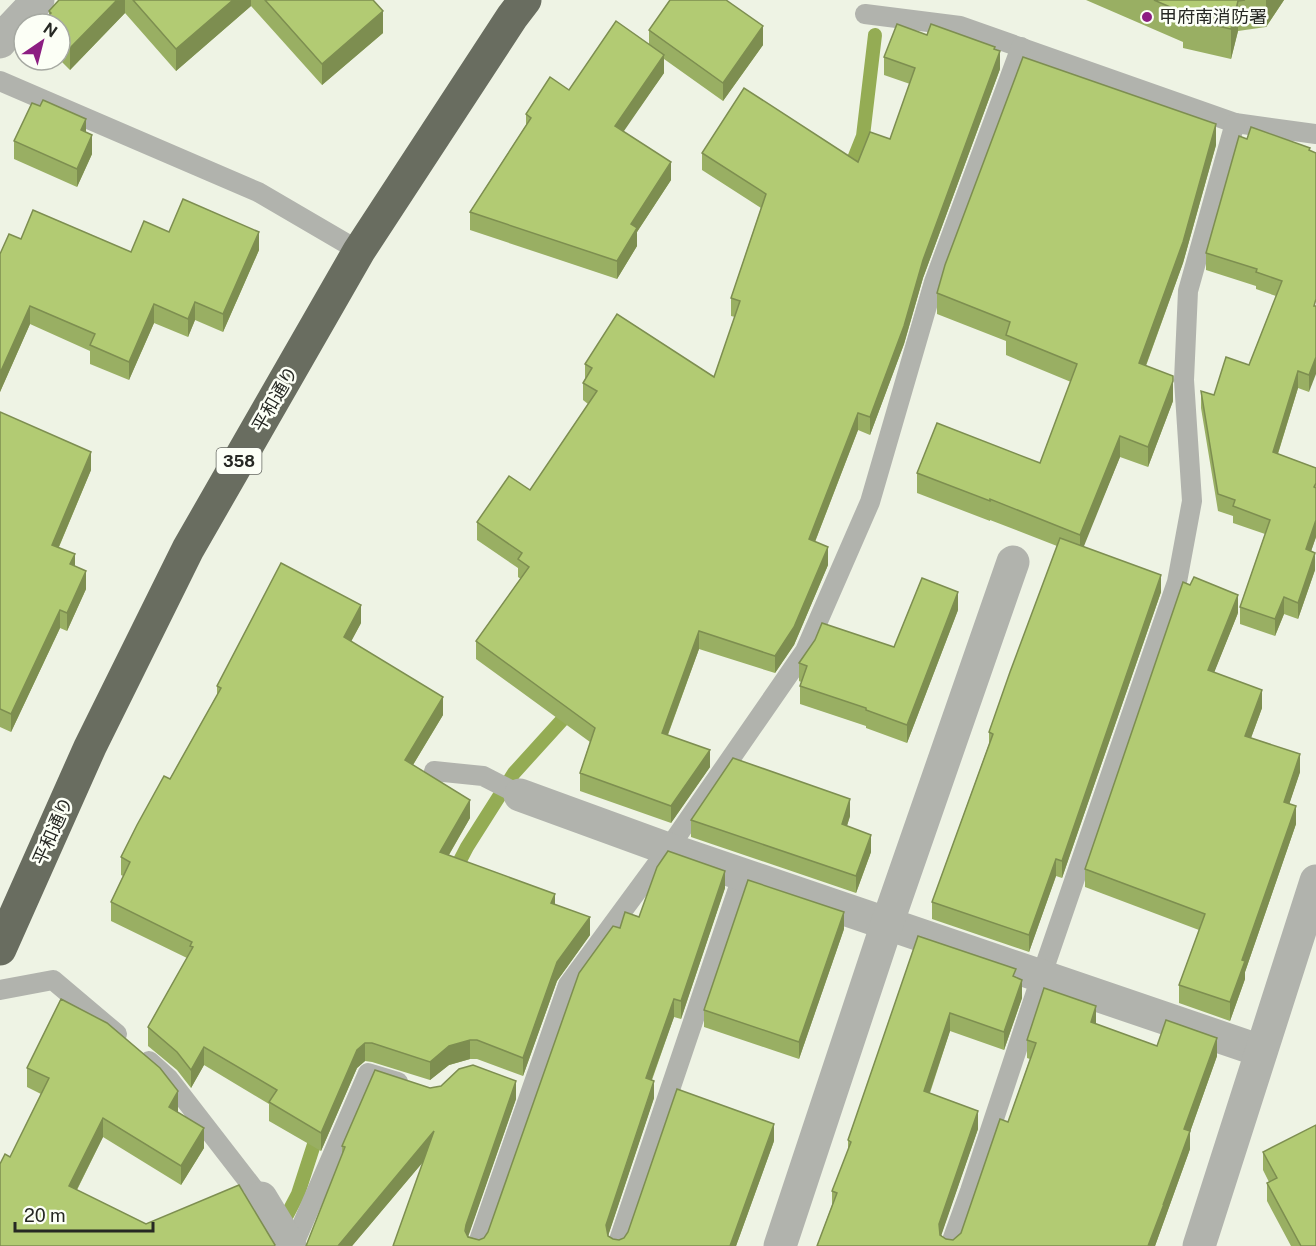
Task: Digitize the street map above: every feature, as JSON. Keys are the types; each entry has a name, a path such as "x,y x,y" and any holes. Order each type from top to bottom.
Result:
{"highway":[{"name":"平和通り","path":"0,949 90,747 188,549 359,251 525,0"}],"street":[{"path":"0,42 38,0"},
{"path":"780,1246 887,924 1012,562"},
{"path":"519,794 668,849 1261,1051"},
{"path":"1199,1246 1316,881"},
{"path":"261,1198 291,1246"}],"lane":[{"path":"866,14 960,26 1235,123 1316,134"},
{"path":"477,1246 568,985 668,849 805,651 870,502 934,282 1021,47"},
{"path":"0,81 258,192 359,251"},
{"path":"950,1246 1177,582 1192,501 1184,380 1188,291 1235,123"},
{"path":"434,771 483,776 519,794"},
{"path":"616,1246 743,874"},
{"path":"0,990 53,980 170,1079 261,1198"},
{"path":"291,1246 368,1073 412,1087"},
{"path":"512,1084 531,1092"}],"building":[{"path":"59,0 117,0 72,46 72,12 49,11"},
{"path":"133,0 233,0 176,49"},
{"path":"265,0 373,0 383,11 322,64"},
{"path":"670,0 726,0 763,26 723,83 649,30"},
{"path":"1154,0 1245,0 1238,1 1231,29 1183,18 1184,13"},
{"path":"616,21 664,55 615,126 671,162 631,224 637,228 617,261 470,212 531,118 526,114 550,77 569,90"},
{"path":"897,24 927,35 931,24 995,47 994,49 1000,51 923,260 904,326 870,417 858,413 809,539 828,547 794,627 775,656 699,631 662,733 710,750 671,806 580,773 595,728 476,641 529,567 518,559 522,553 477,522 509,476 530,490 597,391 583,383 592,368 585,364 617,314 714,377 740,301 731,298 766,194 702,153 744,88 858,162 870,132 890,139 915,68 884,57"},
{"path":"1023,57 1216,124 1183,242 1139,363 1173,376 1173,381 1148,447 1120,436 1080,535 917,473 937,423 1040,463 1077,364 1006,335 1010,322 937,293 945,265"},
{"path":"43,100 86,119 81,130 92,135 77,169 14,141 32,103 40,106"},
{"path":"1251,127 1310,148 1309,150 1316,153 1316,299 1314,306 1316,306 1316,357 1309,375 1298,371 1273,452 1316,468 1314,487 1316,488 1316,520 1306,549 1315,553 1298,603 1284,597 1275,619 1240,607 1270,520 1233,506 1235,500 1218,494 1201,391 1214,395 1226,357 1249,365 1282,281 1256,272 1257,269 1206,253 1239,136 1247,139"},
{"path":"183,199 259,232 223,314 195,302 188,319 154,304 129,362 90,345 95,334 30,306 0,373 0,254 9,234 21,239 33,210 131,252 144,221 169,232"},
{"path":"0,412 91,452 52,545 75,554 70,564 86,571 67,613 60,610 11,714 0,709"},
{"path":"1060,538 1161,575 1062,861 1056,859 1029,935 932,902 993,734 989,732 1010,672"},
{"path":"281,563 361,605 344,637 443,697 405,760 470,800 440,852 555,894 551,903 590,917 557,962 523,1058 477,1040 449,1046 430,1062 372,1043 365,1043 357,1050 321,1133 269,1102 277,1090 204,1047 191,1070 177,1052 148,1027 193,947 190,946 192,942 111,902 130,862 121,857 137,825 164,776 170,779 221,688 217,686"},
{"path":"1194,577 1238,595 1208,670 1262,690 1245,736 1300,754 1284,802 1296,806 1242,960 1245,961 1230,1002 1179,985 1205,914 1085,869 1183,582 1190,585"},
{"path":"922,578 958,592 907,725 866,710 866,708 800,686 807,666 799,663 815,640 822,623 894,647"},
{"path":"733,758 850,799 842,824 871,835 856,876 691,820"},
{"path":"668,851 725,871 681,1001 674,999 646,1078 654,1081 606,1225 608,1236 613,1239 624,1238 628,1232 677,1089 774,1124 730,1246 393,1246 434,1131 338,1246 306,1246 345,1147 342,1146 375,1070 430,1088 441,1086 459,1069 473,1065 516,1081 466,1225 465,1231 468,1237 479,1240 484,1238 579,973 613,926 620,928 625,912 639,917 657,867"},
{"path":"748,880 844,912 799,1042 704,1010"},
{"path":"918,936 1016,969 1013,976 1022,980 1004,1032 950,1013 924,1091 978,1111 939,1224 940,1235 946,1239 953,1240 961,1233 1000,1119 1008,1122 1036,1043 1027,1040 1044,988 1096,1006 1091,1022 1157,1046 1166,1020 1217,1038 1184,1129 1190,1131 1148,1246 817,1246 837,1193 832,1191 851,1142 848,1140"},
{"path":"61,999 107,1023 160,1068 178,1091 169,1107 204,1128 181,1166 103,1118 69,1186 146,1224 239,1185 274,1246 0,1246 0,1164 5,1154 10,1157 49,1078 27,1068"},
{"path":"1316,1125 1316,1246 1301,1246 1267,1183 1277,1178 1263,1152"}],"waterway":[{"path":"847,176 863,136 875,35"},
{"path":"453,874 467,847 514,773 573,708"},
{"path":"287,1215 298,1194 319,1129"}],"place":[{"name":"甲府南消防署","path":"1147,17"}]}
